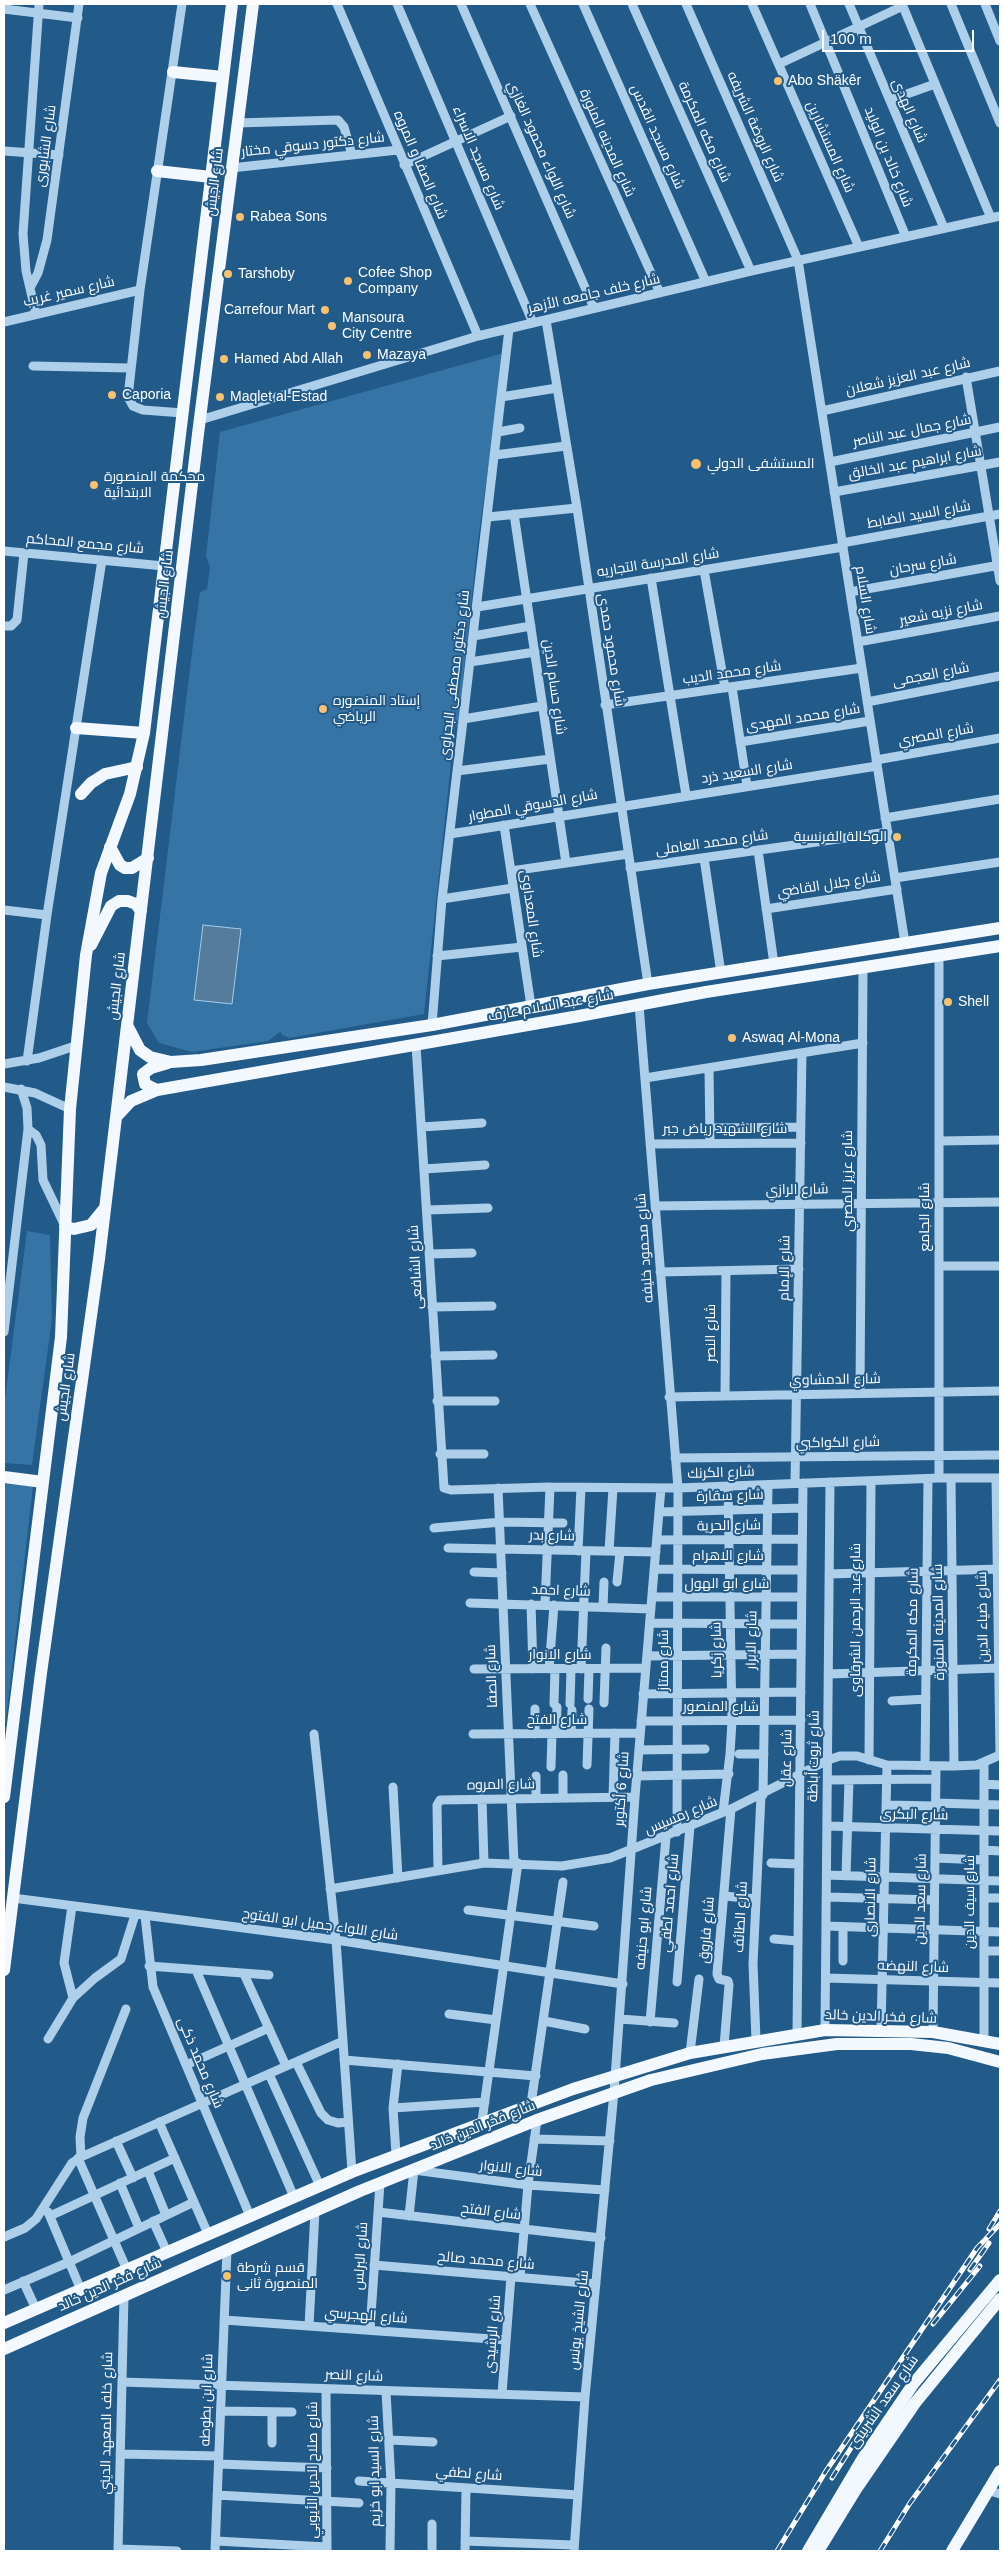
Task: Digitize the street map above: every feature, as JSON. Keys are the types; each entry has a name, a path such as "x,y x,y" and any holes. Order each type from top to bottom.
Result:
{"main road":[{"name":"شارع الجيش","path":"4,1797 61,1337 70,1109 75,1046 86,955 95,900 110,847 121,821 137,767 144,733 232,4"},
{"name":"شارع الجيش","path":"4,1970 33,1738 106,1204 200,420 253,4"},
{"path":"230,27 239,32 250,28"},
{"path":"226,58 236,55 246,61"},
{"path":"173,72 223,77"},
{"path":"157,170 211,177"},
{"path":"76,728 144,733"},
{"path":"81,794 91,782 105,774 137,767"},
{"path":"110,847 120,865 125,868 132,868 148,858"},
{"path":"86,955 111,906 119,901 128,901 136,904 141,911"},
{"name":"شارع عبد السلام عارف","path":"127,1027 140,1050 150,1057 171,1062 216,1058 432,1025 648,984 1000,928"},
{"name":"شارع عبد السلام عارف","path":"117,1116 131,1101 157,1090 706,992 863,969 1000,946"},
{"path":"157,1090 145,1084 143,1074 150,1068 171,1062"},
{"path":"65,1227 74,1229 91,1225 103,1212 106,1204"},
{"path":"4,1477 43,1482"},
{"path":"11,1734 33,1738"},
{"name":"شارع فخر الدين خالد","path":"4,2323 396,2154 482,2121 616,2074 690,2053 756,2040 825,2030 933,2032 1000,2044"},
{"name":"شارع فخر الدين خالد","path":"4,2349 360,2191 538,2120 614,2092 725,2062 800,2048 837,2044 874,2043 939,2047 1000,2062"},
{"path":"352,2172 360,2191"},
{"path":"213,2232 227,2250"},
{"name":"شارع سعد الشربينى","path":"808,2551 863,2458 914,2383 1000,2280"},
{"name":"شارع سعد الشربينى","path":"818,2551 914,2403 1000,2298"},
{"path":"952,2551 1000,2470"}],"street":[{"name":"شارع الشابورى","path":"30,288 44,257 79,4"},
{"path":"182,4 140,290 128,397 133,406 143,410 183,413"},
{"name":"شارع الصفا و المروه","path":"337,4 478,336"},
{"name":"شارع مسجد الاسراء","path":"397,4 533,323"},
{"name":"شارع اللواء محمود الغازي","path":"461,4 594,308"},
{"name":"شارع المدينه المنورة","path":"530,4 660,293"},
{"name":"شارع مسجد القدس","path":"584,4 706,282"},
{"name":"شارع مكه المكرمة","path":"632,4 751,271"},
{"name":"شارع الروضة الشريفه","path":"686,4 798,260"},
{"name":"شارع المستشارين","path":"752,4 859,247"},
{"name":"شارع خالد بن الوليد","path":"810,4 906,237"},
{"name":"شارع الهدى","path":"849,4 944,228"},
{"path":"951,4 1000,123"},
{"path":"985,4 1000,41"},
{"path":"779,64 902,5 991,218"},
{"path":"36,314 26,271 23,234 39,8"},
{"path":"4,9 39,8 78,18"},
{"path":"890,100 935,84"},
{"path":"404,165 511,116"},
{"path":"238,123 338,120 344,127 352,155"},
{"name":"شارع دكتور دسوقي مختار","path":"232,168 398,150"},
{"path":"4,151 59,156"},
{"name":"شارع خلف جامعه الأزهر","path":"200,420 509,328 798,260 1000,216"},
{"name":"شارع السلام","path":"798,260 905,943"},
{"name":"شارع سمير غريب","path":"4,322 140,290"},
{"name":"شارع محمود حمدى","path":"546,320 577,508 587,588 648,984"},
{"name":"شارع دكتور مصطفى البحراوى","path":"432,1025 442,899 509,328"},
{"path":"33,366 130,368"},
{"name":"شارع عبد العزيز شعلان","path":"822,411 1000,371"},
{"path":"966,378 999,565 1000,581"},
{"path":"501,397 557,388"},
{"name":"شارع جمال عبد الناصر","path":"830,462 1000,427"},
{"path":"498,432 520,428"},
{"path":"495,455 566,446"},
{"name":"شارع ابراهيم عبد الخالق","path":"834,492 1000,462"},
{"path":"488,517 577,508"},
{"name":"شارع حسام الدين","path":"514,514 566,863"},
{"name":"شارع السيد الضابط","path":"843,545 1000,514"},
{"name":"شارع المدرسة التجاريه","path":"476,607 843,545"},
{"name":"شارع مجمع المحاكم","path":"4,551 164,566"},
{"path":"4,626 11,626 17,620 24,553"},
{"path":"27,1061 47,915 102,560"},
{"name":"شارع سرحان","path":"850,592 999,565"},
{"path":"704,570 740,742 746,786"},
{"path":"651,578 686,795"},
{"name":"شارع نزيه شعير","path":"858,642 1000,616"},
{"path":"473,636 531,626"},
{"path":"470,662 535,652"},
{"name":"شارع محمد الديب","path":"606,705 862,668"},
{"name":"شارع العجمى","path":"867,702 1000,676"},
{"path":"463,719 542,706"},
{"name":"شارع محمد المهدى","path":"740,742 870,721"},
{"name":"شارع المصري","path":"877,763 1000,738"},
{"path":"457,771 550,759"},
{"name":"شارع السعيد ذرد","path":"620,806 877,763"},
{"path":"886,818 1000,799"},
{"name":"شارع الدسوقي المطوار","path":"450,834 620,806"},
{"name":"شارع المعداوى","path":"504,825 531,1006"},
{"name":"شارع محمد العاملى","path":"630,868 888,832"},
{"path":"758,850 774,964"},
{"path":"510,871 628,854"},
{"path":"704,858 721,972"},
{"path":"895,878 1000,862"},
{"path":"442,899 513,888"},
{"name":"شارع جلال القاضي","path":"766,909 896,889"},
{"path":"4,910 47,915"},
{"path":"437,956 522,947"},
{"name":"شارع الجامع","path":"939,956 939,1478"},
{"name":"شارع عزيز المصري","path":"860,1393 863,969"},
{"name":"شارع محمود خليفه","path":"639,1005 678,1488"},
{"path":"645,1078 863,1043"},
{"name":"شارع الشافعى","path":"416,1045 440,1454 444,1488"},
{"path":"4,1064 27,1061 75,1046"},
{"name":"شارع الإمام","path":"799,1483 795,1457 795,1394 802,1053"},
{"path":"709,1068 710,1143"},
{"path":"4,1087 21,1089 70,1109"},
{"path":"4,1332 8,1258 28,1128 27,1108 21,1089"},
{"path":"422,1127 482,1123"},
{"path":"28,1128 41,1144 43,1180 65,1227"},
{"name":"شارع الشهيد رياض جبر","path":"710,1128 801,1128"},
{"path":"940,1141 1000,1140"},
{"name":"شارع الشهيد رياض جبر","path":"650,1144 801,1143"},
{"path":"424,1169 485,1165"},
{"name":"شارع الرازي","path":"655,1206 1000,1202"},
{"path":"427,1210 488,1208"},
{"path":"429,1254 472,1253"},
{"path":"939,1266 1000,1266"},
{"path":"660,1272 799,1269"},
{"name":"شارع النصر","path":"724,1396 726,1271"},
{"path":"432,1307 492,1306"},
{"path":"435,1356 493,1355"},
{"name":"شارع الدمشاوي","path":"670,1397 1000,1391"},
{"path":"438,1401 496,1401"},
{"path":"440,1454 484,1454"},
{"name":"شارع الكواكبي","path":"675,1458 1000,1455"},
{"name":"شارع مكه المكرمة","path":"925,1766 928,1478"},
{"name":"شارع الكرنك","path":"444,1488 451,1490 550,1487 678,1488 928,1478 998,1478"},
{"name":"شارع المدينه المنورة","path":"951,1478 954,1766"},
{"name":"شارع ضياء الدين","path":"998,1478 1000,1756"},
{"name":"شارع عبد الرحمن الشرقاوى","path":"869,1760 871,1481"},
{"name":"شارع ثروت أباظة","path":"825,2030 830,1482"},
{"name":"شارع عقل","path":"797,2034 802,1597 802,1508 799,1483"},
{"name":"شارع الابرار","path":"762,1795 768,1485"},
{"name":"شارع زكريا","path":"727,1811 732,1720 728,1486"},
{"path":"550,1487 547,1550 555,1706 552,1767"},
{"name":"شارع الصفا","path":"482,2121 511,1916 516,1863 511,1798 501,1522 498,1488"},
{"path":"572,1733 571,1707 580,1669 584,1606 581,1488"},
{"path":"609,1551 613,1488"},
{"name":"شارع 6 أكتوبر","path":"614,2092 643,1694 661,1488"},
{"name":"شارع ممتاز","path":"677,1832 678,1488"},
{"name":"شارع سقارة","path":"659,1512 802,1508"},
{"path":"434,1528 501,1522 563,1523"},
{"name":"شارع الحرية","path":"657,1540 802,1539"},
{"name":"شارع بدر","path":"448,1548 656,1552"},
{"path":"617,1582 620,1552"},
{"name":"شارع الاهرام","path":"654,1569 802,1570"},
{"path":"829,1574 998,1569"},
{"path":"474,1572 502,1572"},
{"path":"603,1607 604,1582"},
{"name":"شارع ابو الهول","path":"652,1597 802,1597"},
{"name":"شارع احمد","path":"470,1603 549,1604 651,1609"},
{"path":"531,1604 533,1669"},
{"path":"650,1623 801,1624"},
{"path":"604,1703 606,1648"},
{"path":"647,1656 801,1654"},
{"name":"شارع الانوار","path":"474,1669 646,1668"},
{"path":"828,1674 998,1668"},
{"path":"580,1669 588,1699"},
{"path":"643,1694 801,1692"},
{"path":"892,1701 926,1699"},
{"path":"534,1734 535,1709"},
{"path":"587,1765 589,1709"},
{"name":"شارع المنصور","path":"641,1721 801,1720"},
{"path":"613,1797 615,1733"},
{"name":"شارع الفتح","path":"473,1734 640,1733"},
{"path":"314,1734 336,1940 352,2172"},
{"path":"639,1750 705,1749"},
{"path":"739,1754 764,1754"},
{"name":"شارع رمسيس","path":"330,1889 484,1863 562,1866 586,1863 633,1851 762,1795 828,1760 850,1756 887,1765 954,1766 984,1764 1000,1756"},
{"name":"شارع سيف الدين","path":"984,1764 984,2041"},
{"name":"شارع الانصارى","path":"881,2030 887,1765"},
{"name":"شارع سعد الدين","path":"933,2032 936,1766"},
{"path":"637,1776 729,1774"},
{"path":"563,1775 563,1798"},
{"path":"536,1776 536,1798"},
{"path":"828,1780 936,1779"},
{"path":"846,1876 849,1780"},
{"path":"984,1784 1000,1785"},
{"path":"393,1787 398,1878"},
{"name":"شارع الطائف","path":"756,2040 752,1964 762,1795"},
{"name":"شارع المروه","path":"438,1871 439,1801 443,1799 635,1797"},
{"path":"482,1798 484,1863"},
{"path":"887,1805 1000,1805"},
{"name":"شارع فاروق","path":"724,2046 729,1985 728,1981 719,1979 718,1974 724,1896 727,1811"},
{"name":"شارع احمد لطفي","path":"677,1982 690,1826"},
{"name":"شارع البكرى","path":"827,1826 1000,1831"},
{"name":"شارع ابو حنيفه","path":"650,2022 666,1837"},
{"path":"935,1858 984,1855 1000,1851"},
{"path":"770,1863 799,1864"},
{"path":"827,1875 1000,1881"},
{"path":"531,2104 563,1882"},
{"path":"724,1896 756,1899"},
{"path":"827,1896 934,1900"},
{"name":"شارع اللواء جميل ابو الفتوح","path":"13,1898 336,1940 504,1964 623,1984"},
{"path":"984,1898 1000,1898"},
{"path":"72,1906 64,1963 73,1998"},
{"path":"468,1910 594,1926"},
{"path":"48,2039 73,1998 95,1978 122,1958 136,1915"},
{"name":"شارع محمد ذكى","path":"145,1916 153,1987 250,2216"},
{"path":"826,1926 1000,1932"},
{"path":"843,1927 843,1961"},
{"path":"774,1939 798,1941"},
{"path":"984,1950 1000,1951"},
{"path":"150,1966 269,1975"},
{"path":"196,1970 294,2197"},
{"path":"244,1974 286,2066"},
{"name":"شارع النهضه","path":"826,1978 1000,1983"},
{"path":"690,2053 699,1979"},
{"path":"126,2009 83,2118 80,2137 80,2157 94,2195 127,2270"},
{"path":"449,2014 496,2020"},
{"path":"620,2019 674,2024"},
{"path":"544,2021 585,2029"},
{"path":"186,2065 269,2028"},
{"path":"4,2237 25,2228 46,2206 69,2168 80,2157 343,2041"},
{"path":"344,2060 536,2076"},
{"path":"296,2062 321,2113 333,2122 348,2122"},
{"path":"396,2154 393,2108 398,2064"},
{"path":"269,2074 320,2186"},
{"name":"شارع الشيخ يونس","path":"574,2548 585,2397 614,2092"},
{"path":"393,2108 485,2102"},
{"name":"شارع الرشيدى","path":"502,2394 506,2340 524,2229 528,2185 538,2120"},
{"path":"159,2122 194,2202 213,2232"},
{"path":"534,2139 610,2141"},
{"path":"116,2141 133,2178"},
{"path":"50,2216 175,2158"},
{"path":"409,2216 414,2170"},
{"name":"شارع الانوار","path":"414,2170 528,2185 605,2190"},
{"path":"148,2171 166,2215"},
{"name":"شارع البرلس","path":"370,2330 380,2183"},
{"path":"120,2184 139,2228"},
{"path":"4,2290 69,2262 194,2202"},
{"path":"46,2206 81,2290"},
{"path":"309,2326 314,2211"},
{"name":"شارع الفتح","path":"378,2212 600,2238"},
{"path":"153,2221 168,2252"},
{"name":"شارع ابن بطوطه","path":"216,2551 227,2250"},
{"name":"شارع محمد صالح","path":"374,2265 596,2284"},
{"path":"23,2281 36,2310"},
{"name":"شارع خلف المعهد الديني","path":"118,2550 124,2296"},
{"name":"شارع الهجرسي","path":"224,2320 506,2340"},
{"name":"شارع النصر","path":"122,2382 585,2397"},
{"name":"شارع صلاح الدين الأيوبي","path":"326,2389 327,2549"},
{"name":"شارع السيد ابو خزيم","path":"386,2391 390,2440 390,2551"},
{"path":"221,2411 292,2412"},
{"path":"272,2412 272,2443"},
{"path":"390,2440 433,2442"},
{"path":"120,2454 327,2468"},
{"name":"شارع لطفي","path":"359,2481 578,2495"},
{"path":"465,2551 466,2488"},
{"path":"987,2490 1000,2494"},
{"path":"218,2495 359,2503"},
{"path":"432,2524 432,2551"},
{"path":"465,2541 574,2548"},
{"path":"216,2542 327,2549"},
{"path":"118,2550 176,2551"}],"shaded area":[{"name":"إستاد المنصوره الرياضي","path":"504,353 478,540 458,726 455,726 424,1014 289,1038 281,1034 281,1031 268,1041 192,1052 159,1043 147,1023 200,592 207,589 210,567 206,556 220,432"},
{"path":"203,925 241,929 232,1004 194,1000"},
{"path":"27,1231 50,1235 52,1319 32,1465 4,1463 4,1406"},
{"path":"4,1484 33,1486 4,1737"}],"railway":[{"path":"989,2229 1000,2211"},
{"path":"777,2551 826,2471 977,2248 1000,2224"},
{"path":"970,2270 989,2243"},
{"path":"933,2324 980,2266"},
{"path":"880,2551 910,2503 1000,2380"},
{"path":"832,2478 856,2440"}],"place":[{"name":"Abo Shäkêr","path":"778,81"},
{"name":"Rabea Sons","path":"240,217"},
{"name":"Tarshoby","path":"228,274"},
{"name":"Cofee Shop Company","path":"348,281"},
{"name":"Carrefour Mart","path":"325,310"},
{"name":"Mansoura City Centre","path":"332,326"},
{"name":"Mazaya","path":"367,355"},
{"name":"Hamed Abd Allah","path":"224,359"},
{"name":"Caporia","path":"112,395"},
{"name":"Maqlet al-Estad","path":"220,397"},
{"name":"المستشفى الدولي","path":"696,464"},
{"name":"محكمة المنصورة الابتدائية","path":"94,485"},
{"name":"إستاد المنصوره الرياضي","path":"323,709"},
{"name":"الوكالة الفرنسية","path":"897,837"},
{"name":"Shell","path":"948,1002"},
{"name":"Aswaq Al-Mona","path":"732,1038"},
{"name":"قسم شرطة المنصورة ثانى","path":"227,2276"}]}
